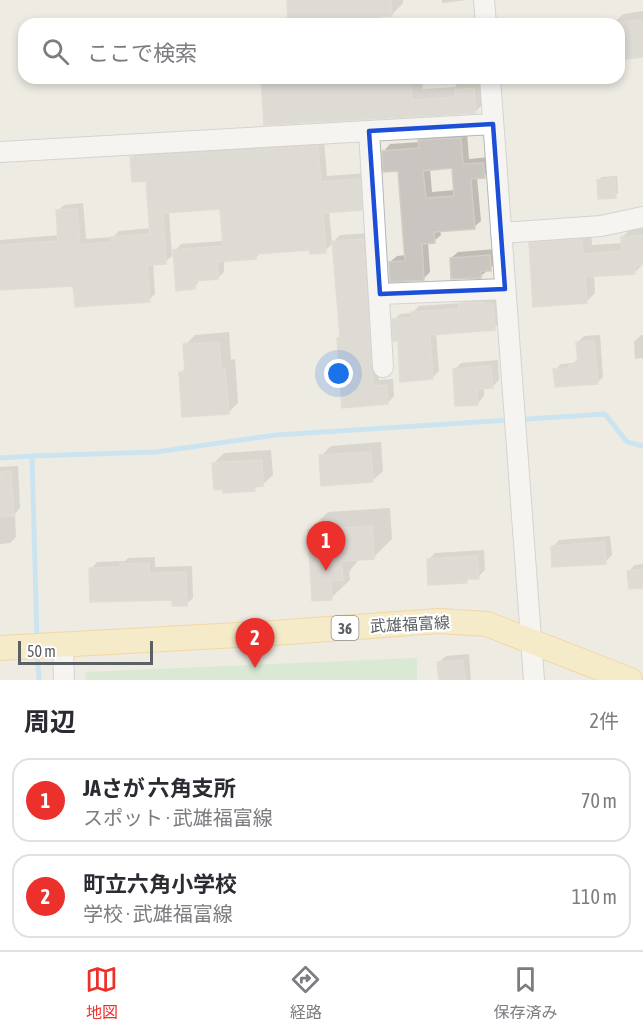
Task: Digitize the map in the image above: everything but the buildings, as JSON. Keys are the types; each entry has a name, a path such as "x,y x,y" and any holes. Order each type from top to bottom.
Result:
{"main road":[{"name":"武雄福富線","path":"0,648 439,621 487,624 630,680"}],"street":[{"path":"484,0 486,18"},
{"path":"490,84 534,680"},
{"path":"0,152 493,124"},
{"path":"369,131 383,367"},
{"path":"501,233 601,226 643,217"},
{"path":"380,294 505,289"},
{"path":"45,645 64,680"}],"highlighted area":[{"path":"493,124 505,289 380,294 369,131"}],"green space":[{"path":"417,658 417,680 86,680 85,672"}],"waterway":[{"path":"37,639 32,456 156,452 276,435 605,414 627,442 643,446"},
{"path":"0,458 32,456"},
{"path":"37,652 39,680"}],"place":[{"name":"JAさが 六角支所","path":"326,571"},
{"name":"町立六角小学校","path":"255,668"}]}
